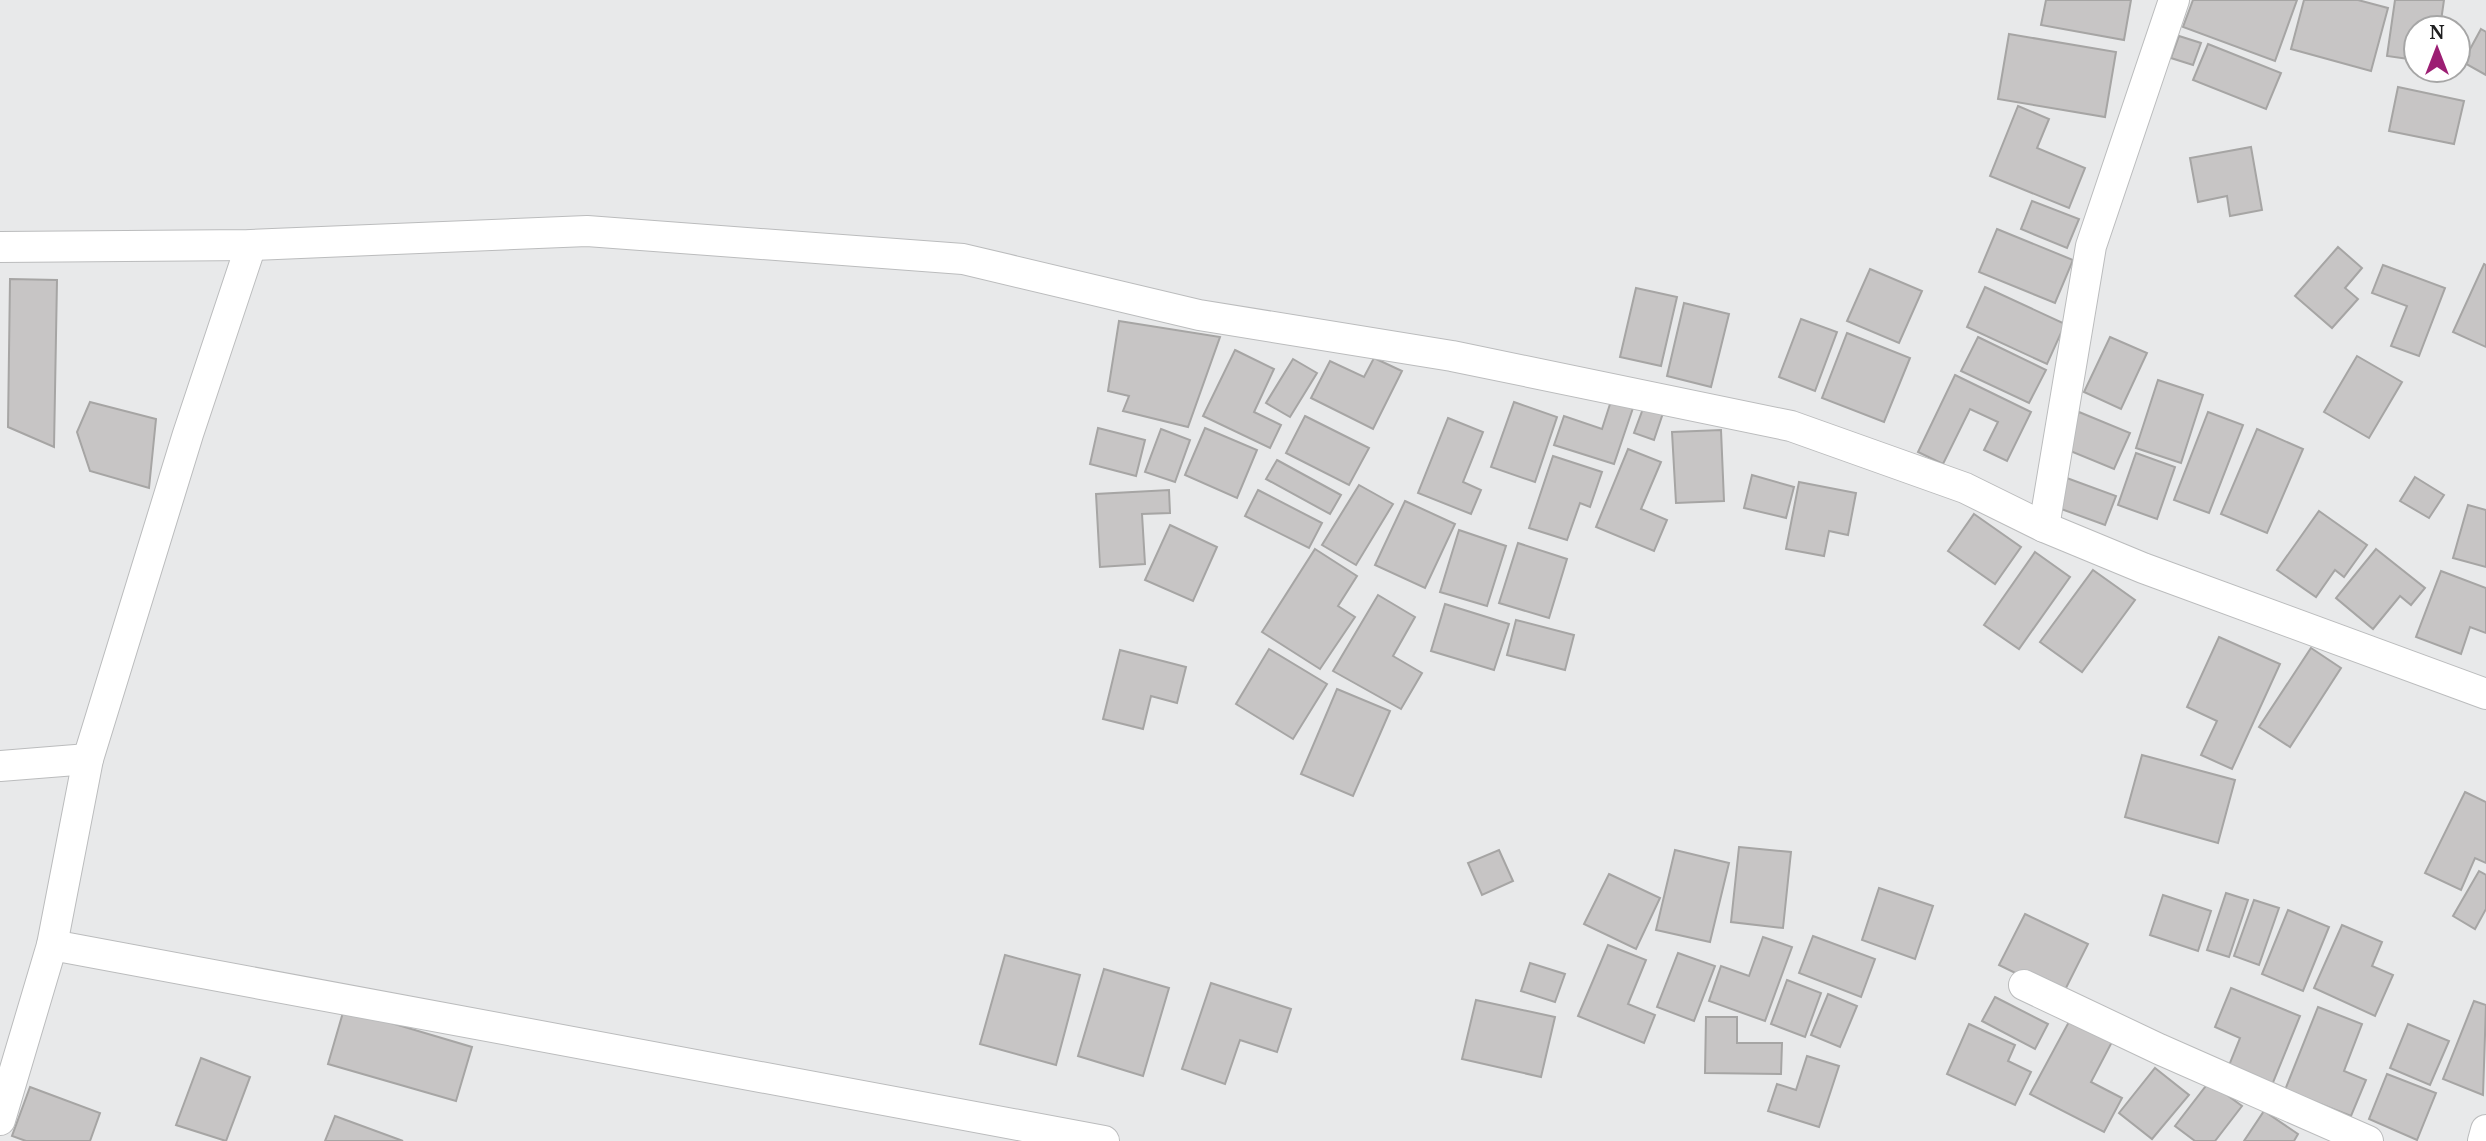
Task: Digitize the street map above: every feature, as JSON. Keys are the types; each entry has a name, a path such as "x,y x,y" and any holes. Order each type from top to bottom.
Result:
{"street":[{"path":"2044,527 2091,246 2174,0"},
{"path":"0,247 251,245 587,231 963,259 1199,315 1465,358 1791,426 1965,488 2044,527 2278,619 2486,694"},
{"path":"0,1119 52,945 88,760 188,434 251,245"},
{"path":"0,766 88,760"},
{"path":"52,945 1104,1141"},
{"path":"2024,985 2159,1049 2368,1141"},
{"path":"2483,1141 2486,1130"}],"building":[{"path":"2046,0 2131,0 2124,40 2041,25"},
{"path":"2193,0 2297,0 2275,61 2183,27"},
{"path":"2304,0 2358,0 2388,8 2371,71 2291,49"},
{"path":"2395,0 2444,0 2442,14 2402,14 2402,58 2387,56"},
{"path":"2481,29 2486,32 2486,75 2472,67 2472,46"},
{"path":"2009,34 2116,52 2105,117 1998,99"},
{"path":"2179,36 2201,43 2193,65 2171,58"},
{"path":"2208,44 2281,73 2266,109 2193,80"},
{"path":"2398,87 2464,101 2454,144 2389,131"},
{"path":"2018,106 2049,119 2037,148 2085,168 2069,208 1990,176"},
{"path":"2251,147 2262,210 2230,216 2227,196 2198,202 2190,158"},
{"path":"2032,201 2079,219 2067,248 2021,229"},
{"path":"1997,229 2073,260 2055,303 1979,272"},
{"path":"2338,247 2362,268 2345,288 2358,299 2332,328 2295,296"},
{"path":"2484,264 2486,265 2486,347 2453,332"},
{"path":"2383,265 2445,288 2419,356 2391,346 2407,306 2372,293"},
{"path":"1870,269 1922,291 1899,343 1847,321"},
{"path":"10,279 57,280 54,447 8,427"},
{"path":"1985,287 2065,324 2047,364 1967,327"},
{"path":"1636,288 1677,297 1661,366 1620,357"},
{"path":"1684,303 1729,314 1711,387 1667,376"},
{"path":"1801,319 1837,332 1815,391 1779,377"},
{"path":"1119,321 1220,337 1188,427 1123,411 1129,396 1108,391"},
{"path":"1847,333 1910,358 1884,422 1822,398"},
{"path":"1978,337 2046,370 2029,403 1961,371"},
{"path":"2110,337 2147,353 2121,409 2084,392"},
{"path":"1235,350 1274,369 1254,412 1281,425 1270,448 1203,416"},
{"path":"2357,356 2402,382 2369,438 2324,412"},
{"path":"1374,358 1402,371 1373,429 1311,398 1330,361 1364,377"},
{"path":"1293,359 1317,373 1290,417 1266,403"},
{"path":"1955,375 2031,412 2007,461 1984,450 1998,422 1970,409 1943,464 1918,452"},
{"path":"2158,380 2203,395 2181,463 2136,448"},
{"path":"1611,401 1633,408 1614,464 1554,445 1564,416 1602,429"},
{"path":"90,402 156,419 149,488 90,471 77,432"},
{"path":"1514,402 1557,417 1535,482 1491,467"},
{"path":"1644,406 1663,413 1654,440 1634,433"},
{"path":"2079,412 2130,433 2114,469 2063,448"},
{"path":"2208,412 2243,425 2209,513 2174,500"},
{"path":"1305,416 1369,448 1349,485 1286,453"},
{"path":"1448,418 1483,432 1463,482 1481,490 1471,514 1418,493"},
{"path":"1098,428 1145,440 1136,476 1090,464"},
{"path":"1205,428 1257,450 1237,498 1185,475"},
{"path":"1161,429 1190,440 1175,482 1145,472"},
{"path":"2257,429 2303,449 2267,533 2221,514"},
{"path":"1721,430 1724,501 1676,503 1672,432"},
{"path":"1628,449 1661,462 1641,509 1667,520 1654,551 1596,527"},
{"path":"2136,453 2175,467 2157,519 2118,505"},
{"path":"1553,456 1602,472 1590,507 1580,503 1567,540 1529,528"},
{"path":"1277,460 1341,495 1330,514 1266,479"},
{"path":"1752,475 1794,487 1786,518 1744,508"},
{"path":"2064,477 2116,496 2105,525 2053,506"},
{"path":"2415,477 2444,495 2429,518 2400,501"},
{"path":"1799,482 1856,493 1848,535 1829,531 1824,556 1786,549"},
{"path":"1359,485 1393,504 1356,565 1322,545"},
{"path":"1169,490 1170,513 1142,514 1145,564 1100,567 1096,494"},
{"path":"1258,490 1322,523 1309,548 1245,516"},
{"path":"1405,501 1455,524 1425,588 1375,565"},
{"path":"2468,505 2486,510 2486,567 2453,558"},
{"path":"2319,511 2367,545 2344,577 2335,570 2316,597 2277,570"},
{"path":"1974,514 2021,547 1995,584 1948,551"},
{"path":"1170,525 1217,547 1193,601 1145,580"},
{"path":"1459,530 1506,546 1487,606 1440,592"},
{"path":"1518,543 1567,559 1549,618 1499,603"},
{"path":"1315,549 1357,576 1338,606 1355,617 1320,669 1262,632"},
{"path":"2376,549 2425,588 2411,605 2400,596 2373,629 2336,598"},
{"path":"2035,552 2070,577 2019,649 1984,625"},
{"path":"2093,570 2135,600 2082,672 2040,642"},
{"path":"2441,571 2486,588 2486,633 2470,627 2461,654 2416,637"},
{"path":"1378,595 1415,617 1393,656 1422,673 1401,709 1333,671"},
{"path":"1445,604 1509,624 1494,670 1431,651"},
{"path":"1516,620 1574,635 1565,670 1507,655"},
{"path":"2219,637 2280,664 2232,769 2201,755 2217,721 2187,707"},
{"path":"2311,648 2341,668 2290,747 2259,727"},
{"path":"1269,649 1327,684 1293,739 1236,704"},
{"path":"1120,650 1186,667 1177,703 1151,696 1143,729 1103,719"},
{"path":"1337,689 1390,711 1353,796 1301,774"},
{"path":"2142,755 2235,780 2218,843 2125,817"},
{"path":"2465,792 2486,802 2486,863 2475,858 2461,890 2425,873"},
{"path":"1739,847 1791,852 1783,928 1731,922"},
{"path":"1499,850 1513,881 1482,895 1468,863"},
{"path":"1675,850 1729,863 1710,942 1656,930"},
{"path":"2479,871 2486,875 2486,909 2475,929 2453,916"},
{"path":"1609,874 1660,898 1636,949 1584,924"},
{"path":"1879,888 1933,906 1915,959 1862,940"},
{"path":"2226,893 2248,900 2229,957 2207,950"},
{"path":"2163,895 2211,911 2198,951 2150,935"},
{"path":"2254,900 2279,908 2259,965 2234,956"},
{"path":"2288,910 2329,927 2303,991 2262,974"},
{"path":"2025,914 2088,944 2062,996 1999,965"},
{"path":"2342,925 2382,942 2372,966 2393,975 2375,1016 2314,988"},
{"path":"1813,936 1875,959 1861,997 1799,973"},
{"path":"1763,937 1792,947 1765,1021 1709,1001 1721,966 1749,976"},
{"path":"1608,945 1646,960 1628,1004 1655,1015 1644,1043 1578,1016"},
{"path":"1678,953 1715,966 1694,1021 1657,1007"},
{"path":"1005,955 1080,975 1056,1065 980,1044"},
{"path":"1530,963 1565,974 1555,1002 1521,991"},
{"path":"1104,969 1169,988 1143,1076 1078,1056"},
{"path":"1787,980 1821,993 1805,1037 1771,1024"},
{"path":"1211,983 1291,1009 1277,1052 1240,1040 1225,1084 1182,1069"},
{"path":"2231,988 2300,1016 2272,1085 2228,1068 2240,1038 2215,1027"},
{"path":"1828,994 1857,1006 1840,1047 1811,1035"},
{"path":"1995,997 2048,1024 2035,1049 1982,1021"},
{"path":"1476,1000 1555,1017 1541,1077 1462,1059"},
{"path":"2474,1001 2486,1005 2483,1095 2443,1079"},
{"path":"2318,1007 2362,1024 2344,1071 2366,1080 2351,1116 2285,1090"},
{"path":"344,1009 472,1047 456,1101 328,1064"},
{"path":"1706,1017 1737,1017 1737,1043 1782,1043 1781,1074 1705,1073"},
{"path":"2071,1018 2113,1040 2091,1082 2122,1098 2104,1132 2030,1094"},
{"path":"1969,1024 2015,1045 2008,1061 2031,1072 2015,1105 1947,1074"},
{"path":"2408,1024 2449,1041 2430,1085 2390,1068"},
{"path":"1807,1056 1839,1066 1819,1127 1768,1111 1777,1084 1796,1090"},
{"path":"201,1058 250,1077 226,1141 176,1125"},
{"path":"2155,1068 2189,1095 2152,1139 2119,1113"},
{"path":"2387,1074 2436,1093 2417,1140 2369,1119"},
{"path":"2209,1082 2242,1106 2215,1141 2195,1141 2175,1126"},
{"path":"30,1087 100,1113 90,1141 26,1141 12,1136"},
{"path":"2264,1111 2298,1134 2294,1141 2244,1141"},
{"path":"335,1116 403,1141 325,1141"}]}
